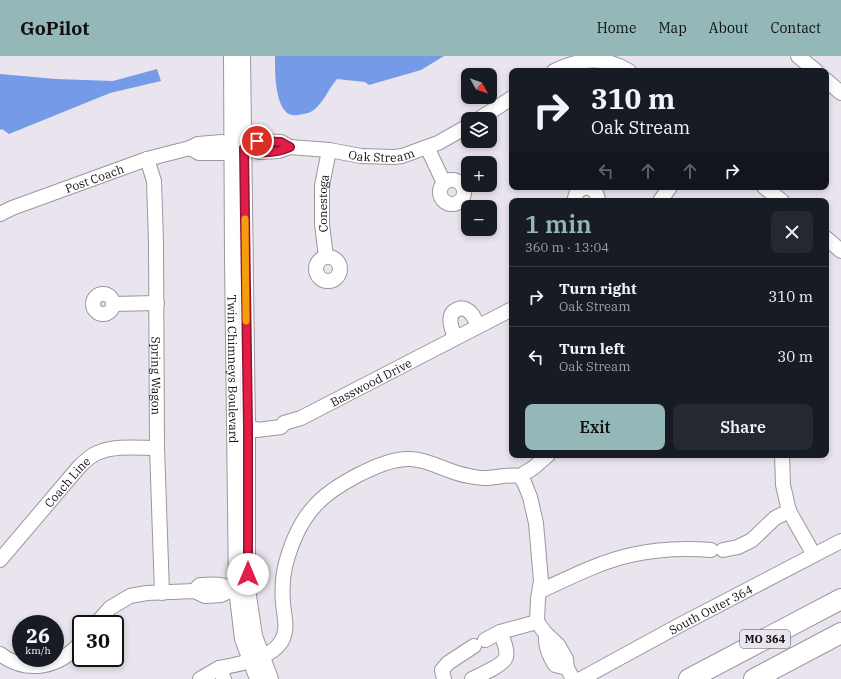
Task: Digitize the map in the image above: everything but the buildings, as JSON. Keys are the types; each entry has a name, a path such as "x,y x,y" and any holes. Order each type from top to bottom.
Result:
{"highway":[{"name":"MO 364","path":"689,679 841,599"},
{"name":"MO 364","path":"754,679 841,633"}],"street":[{"name":"Twin Chimneys Boulevard","path":"231,56 238,148 244,428 239,589 242,639 271,679"},
{"name":"Twin Chimneys Boulevard","path":"238,148 244,56"},
{"path":"798,56 812,68"},
{"path":"558,68 572,59 596,57 616,63 624,68"},
{"path":"829,83 841,93"},
{"path":"490,112 509,100"},
{"name":"Oak Stream","path":"238,148 257,141 281,142 290,147 329,150 361,156 402,156 438,143 461,130"},
{"path":"427,147 444,183"},
{"name":"Post Coach","path":"0,214 12,208 147,159 190,148 199,153 224,153 238,148"},
{"name":"Conestoga","path":"326,257 322,224 322,186 329,150"},
{"name":"Spring Wagon","path":"147,159 154,181 157,303 157,448 162,593"},
{"path":"575,198 576,192 580,190"},
{"path":"768,190 778,198"},
{"path":"829,241 841,251"},
{"path":"113,304 157,303"},
{"path":"455,338 450,320 450,316 455,310 463,308 467,309 473,315 478,326"},
{"name":"Basswood Drive","path":"244,428 257,430 281,427 284,423 301,418 509,310"},
{"name":"Coach Line","path":"0,560 89,457 109,449 157,448"},
{"path":"200,679 221,673 257,659 276,648 281,642 286,627 282,581 288,553 313,507 334,489 386,462 399,459 425,461 467,476 484,478 513,475 520,476 533,468 545,458"},
{"path":"782,458 783,485 789,511 814,555"},
{"path":"520,476 530,497 536,523 541,581 537,622 546,634 546,644 550,657 556,665 570,674"},
{"path":"540,591 600,565 631,555 681,548 717,550 738,547 752,540 775,518 789,511"},
{"name":"South Outer 364","path":"581,679 678,626 841,541"},
{"path":"104,615 110,608 130,596 147,593 194,591 200,585 221,584 239,589"},
{"path":"444,679 442,670 448,663 480,643 500,632 537,622"},
{"path":"472,679 502,664 506,658 507,652 500,632"},
{"path":"0,654 5,658 28,667 51,664 61,660 72,653"},
{"name":"Twin Chimneys Boulevard","path":"257,659 257,679"}],"water":[{"path":"275,56 444,56 421,70 369,85 365,82 337,79 322,102 315,109 298,115 290,115 284,110 280,102 276,83"},
{"path":"157,69 161,81 110,93 9,134 2,129 0,130 0,74 56,79 113,81"}],"slow traffic":[{"path":"245,219 246,321"}],"route":[{"path":"248,574 248,428 244,148 250,148 260,152 279,151 290,147 281,142 257,141"}]}
